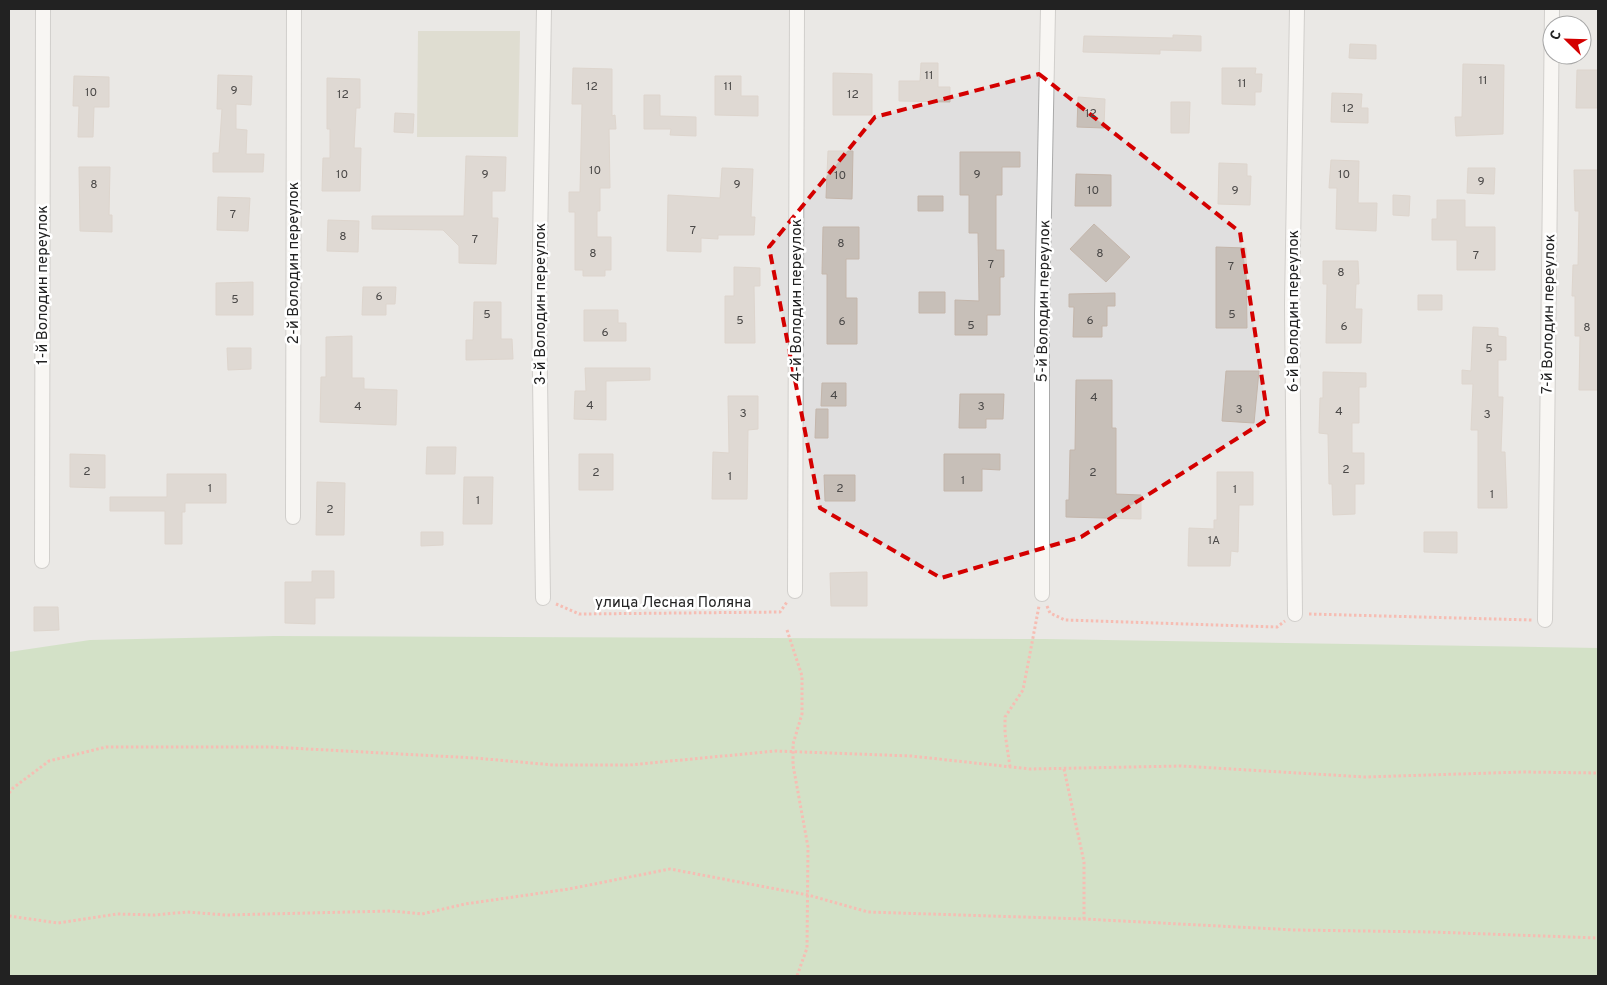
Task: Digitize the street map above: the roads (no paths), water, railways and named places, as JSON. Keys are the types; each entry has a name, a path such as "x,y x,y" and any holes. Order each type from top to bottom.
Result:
{"street":[{"name":"1-й Володин переулок","path":"42,561 43,9"},
{"name":"2-й Володин переулок","path":"292,517 294,9"},
{"name":"3-й Володин переулок","path":"543,598 538,304 544,9"},
{"name":"4-й Володин переулок","path":"794,591 797,9"},
{"name":"5-й Володин переулок","path":"1042,594 1042,314 1048,9"},
{"name":"6-й Володин переулок","path":"1294,614 1292,305 1297,9"},
{"name":"7-й Володин переулок","path":"1545,620 1552,9"}]}
